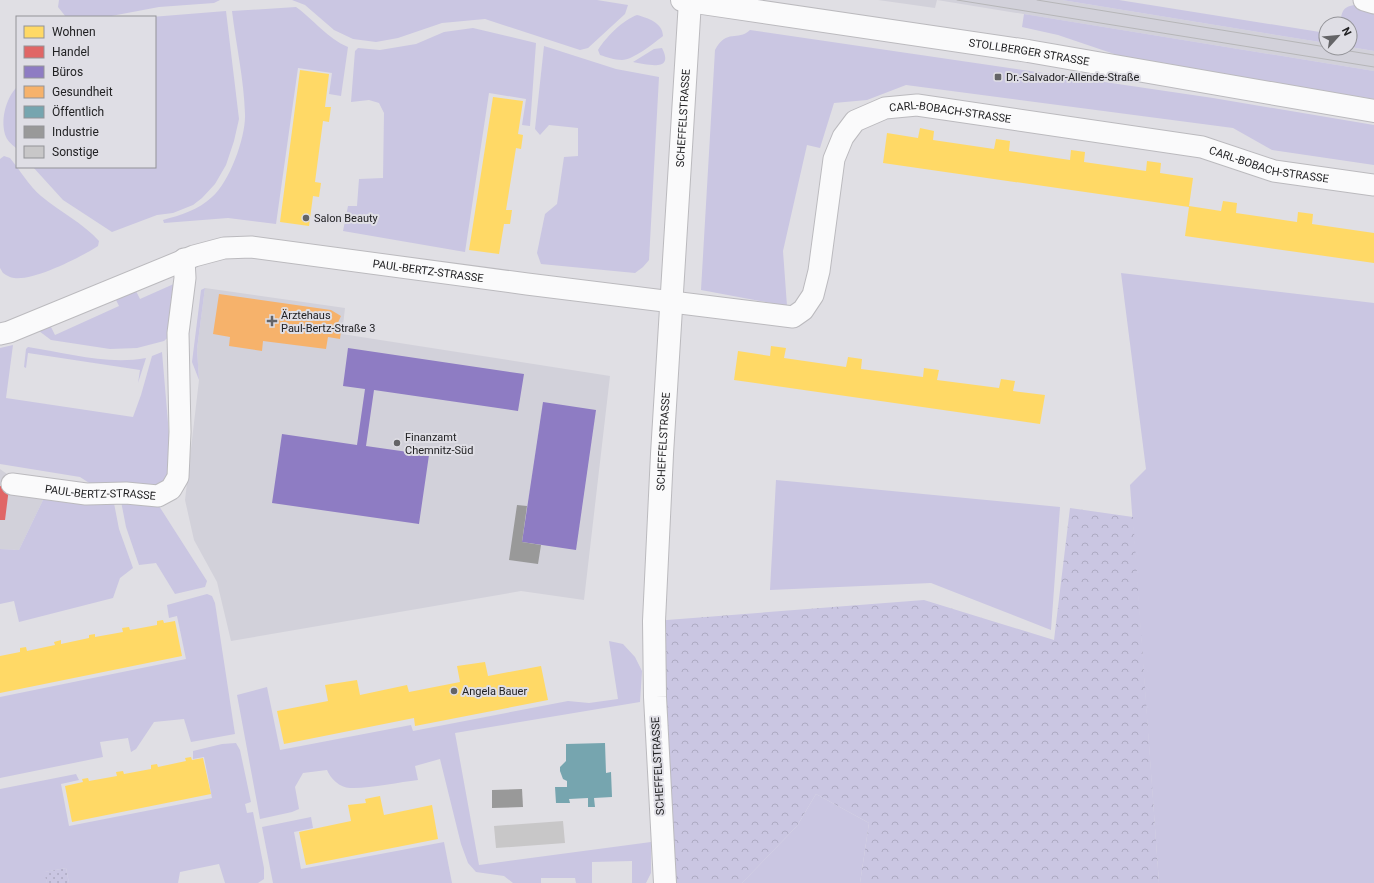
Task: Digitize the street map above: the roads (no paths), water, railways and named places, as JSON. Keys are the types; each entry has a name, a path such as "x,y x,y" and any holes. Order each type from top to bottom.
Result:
{"main road":[{"name":"STOLLBERGER STRASSE","path":"687,0 1013,49 1374,111"},
{"name":"SCHEFFELSTRASSE","path":"665,883 655,697 654,620 667,377 673,303 687,0"}],"street":[{"path":"1364,0 1374,4"},
{"name":"CARL-BOBACH-STRASSE","path":"673,303 793,317 803,310 813,295 819,271 834,159 843,136 855,121 885,108 917,105 1202,147 1274,171 1374,185"},
{"name":"PAUL-BERTZ-STRASSE","path":"0,334 9,332 184,259 224,248 251,247 673,303"},
{"name":"PAUL-BERTZ-STRASSE","path":"12,484 86,494 126,493 158,496 171,489 178,477 180,432 178,333 185,278 184,259"}],"tram line":[{"path":"957,0 1374,67"},
{"path":"1037,0 1318,46"},
{"path":"1358,52 1374,55"}],"place":[{"name":"Dr.-Salvador-Allende-Straße","path":"998,77"},
{"name":"Salon Beauty","path":"306,218"},
{"name":"Ärztehaus Paul-Bertz-Straße 3","path":"272,321"},
{"name":"Finanzamt Chemnitz-Süd","path":"397,443"},
{"name":"Angela Bauer","path":"454,691"}]}
